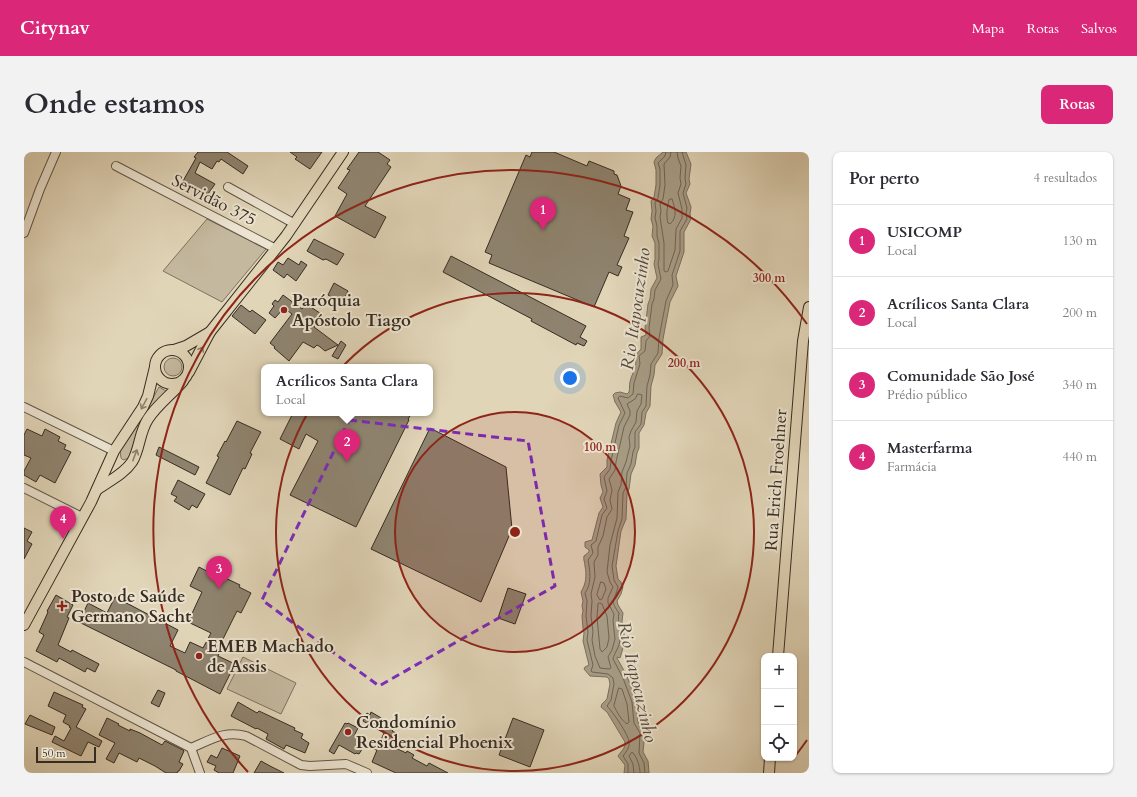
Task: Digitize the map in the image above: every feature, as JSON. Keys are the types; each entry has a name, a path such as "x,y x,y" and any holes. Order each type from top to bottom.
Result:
{"main road":[{"path":"96,490 125,470 132,462 142,430 147,420 183,381 210,332 295,224 343,152"},
{"name":"Rua Erich Froehner","path":"778,653 802,341 809,308"},
{"path":"24,625 113,456 143,407 148,396 159,357 168,350 174,350 186,346 210,332"},
{"path":"174,350 185,355 190,366 189,372"},
{"path":"155,367 157,374 162,381 173,385 183,381"},
{"path":"113,456 116,467 125,470"},
{"path":"769,773 770,761"}],"street":[{"path":"24,233 40,188 56,152"},
{"name":"Servidão 375","path":"116,166 276,249"},
{"path":"228,187 295,224"},
{"path":"24,407 113,456"},
{"path":"24,488 82,517"},
{"path":"24,662 190,748 200,773"},
{"path":"190,748 226,734 236,733 246,736 301,765 346,764 367,773"}],"highlighted area":[{"path":"349,420 528,441 555,586 379,686 262,600"}],"shaded area":[{"path":"207,219 266,249 222,302 163,271"},
{"path":"173,358 179,361 182,367 179,373 173,376 167,373 164,367 167,361"},
{"path":"159,387 166,391 145,414 141,421 129,458 123,460 121,458 120,450"},
{"path":"243,657 296,683 281,714 227,689"}],"water":[{"path":"663,152 686,152 691,164 689,179 690,184 686,193 691,207 691,219 684,232 684,252 676,276 678,286 670,302 663,339 662,354 655,365 651,386 650,406 646,413 644,425 639,433 639,448 627,494 626,519 621,531 616,566 618,579 623,587 617,601 623,613 622,621 625,641 620,658 617,658 627,676 636,701 638,722 645,732 643,752 648,761 649,772 624,773 625,765 618,756 624,748 625,742 607,712 601,707 607,699 610,684 609,679 607,677 590,676 584,669 589,665 583,641 583,601 581,592 586,576 584,556 589,552 589,550 585,547 585,542 592,540 599,513 603,507 600,498 603,492 600,474 607,467 607,460 616,423 621,412 613,395 620,392 627,394 629,392 636,360 635,356 641,349 641,337 646,335 645,328 651,289 657,278 654,264 655,243 652,236 653,226 651,219 651,201 654,197 656,185 656,170 654,162"}],"building":[{"path":"198,152 227,152 248,166 243,174 221,159 219,162 217,161 212,169 200,162 195,173 215,184 208,194 183,181 196,158 194,157"},
{"path":"290,152 322,152 310,169 295,159 297,157"},
{"path":"359,152 378,152 390,160 387,164 391,167 365,206 386,217 375,238 335,216 347,194 338,188 350,170 347,169"},
{"path":"532,152 554,152 587,166 589,161 614,171 614,174 617,175 621,186 618,194 630,199 626,210 633,212 624,236 629,238 617,265 622,267 618,276 609,272 594,307 489,263 492,255 485,252 526,155 530,157"},
{"path":"314,239 344,254 337,265 326,259 323,260 307,251"},
{"path":"451,256 586,326 580,337 587,341 584,346 577,343 576,345 531,321 532,319 443,272"},
{"path":"288,258 299,265 301,261 307,265 296,281 287,274 284,278 273,270 278,262 283,265"},
{"path":"334,283 348,291 342,303 328,295"},
{"path":"283,295 302,309 306,304 323,315 314,327 338,345 325,351 317,345 314,348 303,342 289,361 274,348 275,347 270,343 292,314 284,308 275,318 269,313 274,306 272,304 275,300 278,302"},
{"path":"241,305 250,312 252,310 266,320 255,334 232,316"},
{"path":"341,341 346,345 338,359 332,356"},
{"path":"292,416 410,416 356,527 290,495 318,441 306,434 299,449 280,439"},
{"path":"237,421 261,432 250,453 252,454 245,469 243,468 230,495 206,483 219,457 217,456"},
{"path":"430,428 506,467 512,529 481,602 371,549"},
{"path":"27,429 42,436 45,429 60,437 58,441 66,445 64,449 71,452 55,483 40,475 36,482 24,475 24,471 31,458 24,455 24,435"},
{"path":"159,447 199,467 195,475 156,455"},
{"path":"178,480 205,494 197,508 192,505 189,510 174,501 177,497 171,494"},
{"path":"24,528 32,532 27,541 32,544 24,559"},
{"path":"199,567 216,576 217,574 240,585 239,587 251,593 241,613 237,611 220,645 222,647 218,656 235,664 220,694 176,670 79,622 88,603 107,613 115,597 178,630 170,646 185,653 190,642 203,648 211,633 188,622 202,592 190,586"},
{"path":"508,588 526,594 515,624 498,618"},
{"path":"56,595 73,605 67,617 69,618 58,645 71,652 72,650 99,664 95,672 87,668 85,672 59,658 57,662 36,651 44,635 39,632 48,612 47,611"},
{"path":"158,690 165,693 159,707 151,703"},
{"path":"54,692 83,705 82,707 86,709 76,727 102,741 99,747 88,742 81,756 52,742 55,736 64,741 71,728 63,722 66,715 48,706"},
{"path":"238,702 257,713 259,711 295,728 294,730 303,734 301,738 309,743 305,753 286,745 284,749 266,739 268,734 231,716"},
{"path":"371,712 395,726 392,731 396,733 390,743 395,745 394,747 414,755 412,758 427,766 429,763 448,773 396,773 372,762 377,750 373,749 376,743 379,744 384,733 363,721 367,713 370,715"},
{"path":"30,715 55,727 52,735 25,724"},
{"path":"107,718 130,731 130,729 140,733 162,745 165,741 183,750 184,751 179,762 183,764 179,771 177,773 166,773 139,758 137,762 119,753 114,763 106,759 115,743 99,735"},
{"path":"513,718 544,730 530,767 499,755"},
{"path":"345,723 358,728 354,736 366,743 359,754 355,754 339,745 334,754 329,751"},
{"path":"222,748 240,756 233,773 219,773 214,770 216,766 207,762 211,755 217,758"},
{"path":"261,761 270,766 284,773 254,773"}],"place":[{"name":"USICOMP","path":"543,230"},
{"name":"Paróquia Apóstolo Tiago","path":"284,310"},
{"name":"Acrílicos Santa Clara","path":"347,462"},
{"name":"Masterfarma","path":"63,539"},
{"name":"Comunidade São José","path":"219,589"},
{"name":"Posto de Saúde Germano Sacht","path":"62,606"},
{"name":"EMEB Machado de Assis","path":"199,656"},
{"name":"Condomínio Residencial Phoenix","path":"348,732"}],"water label":[{"name":"Rio Itapocuzinho","path":"636,309"},
{"name":"Rio Itapocuzinho","path":"637,682"}]}
